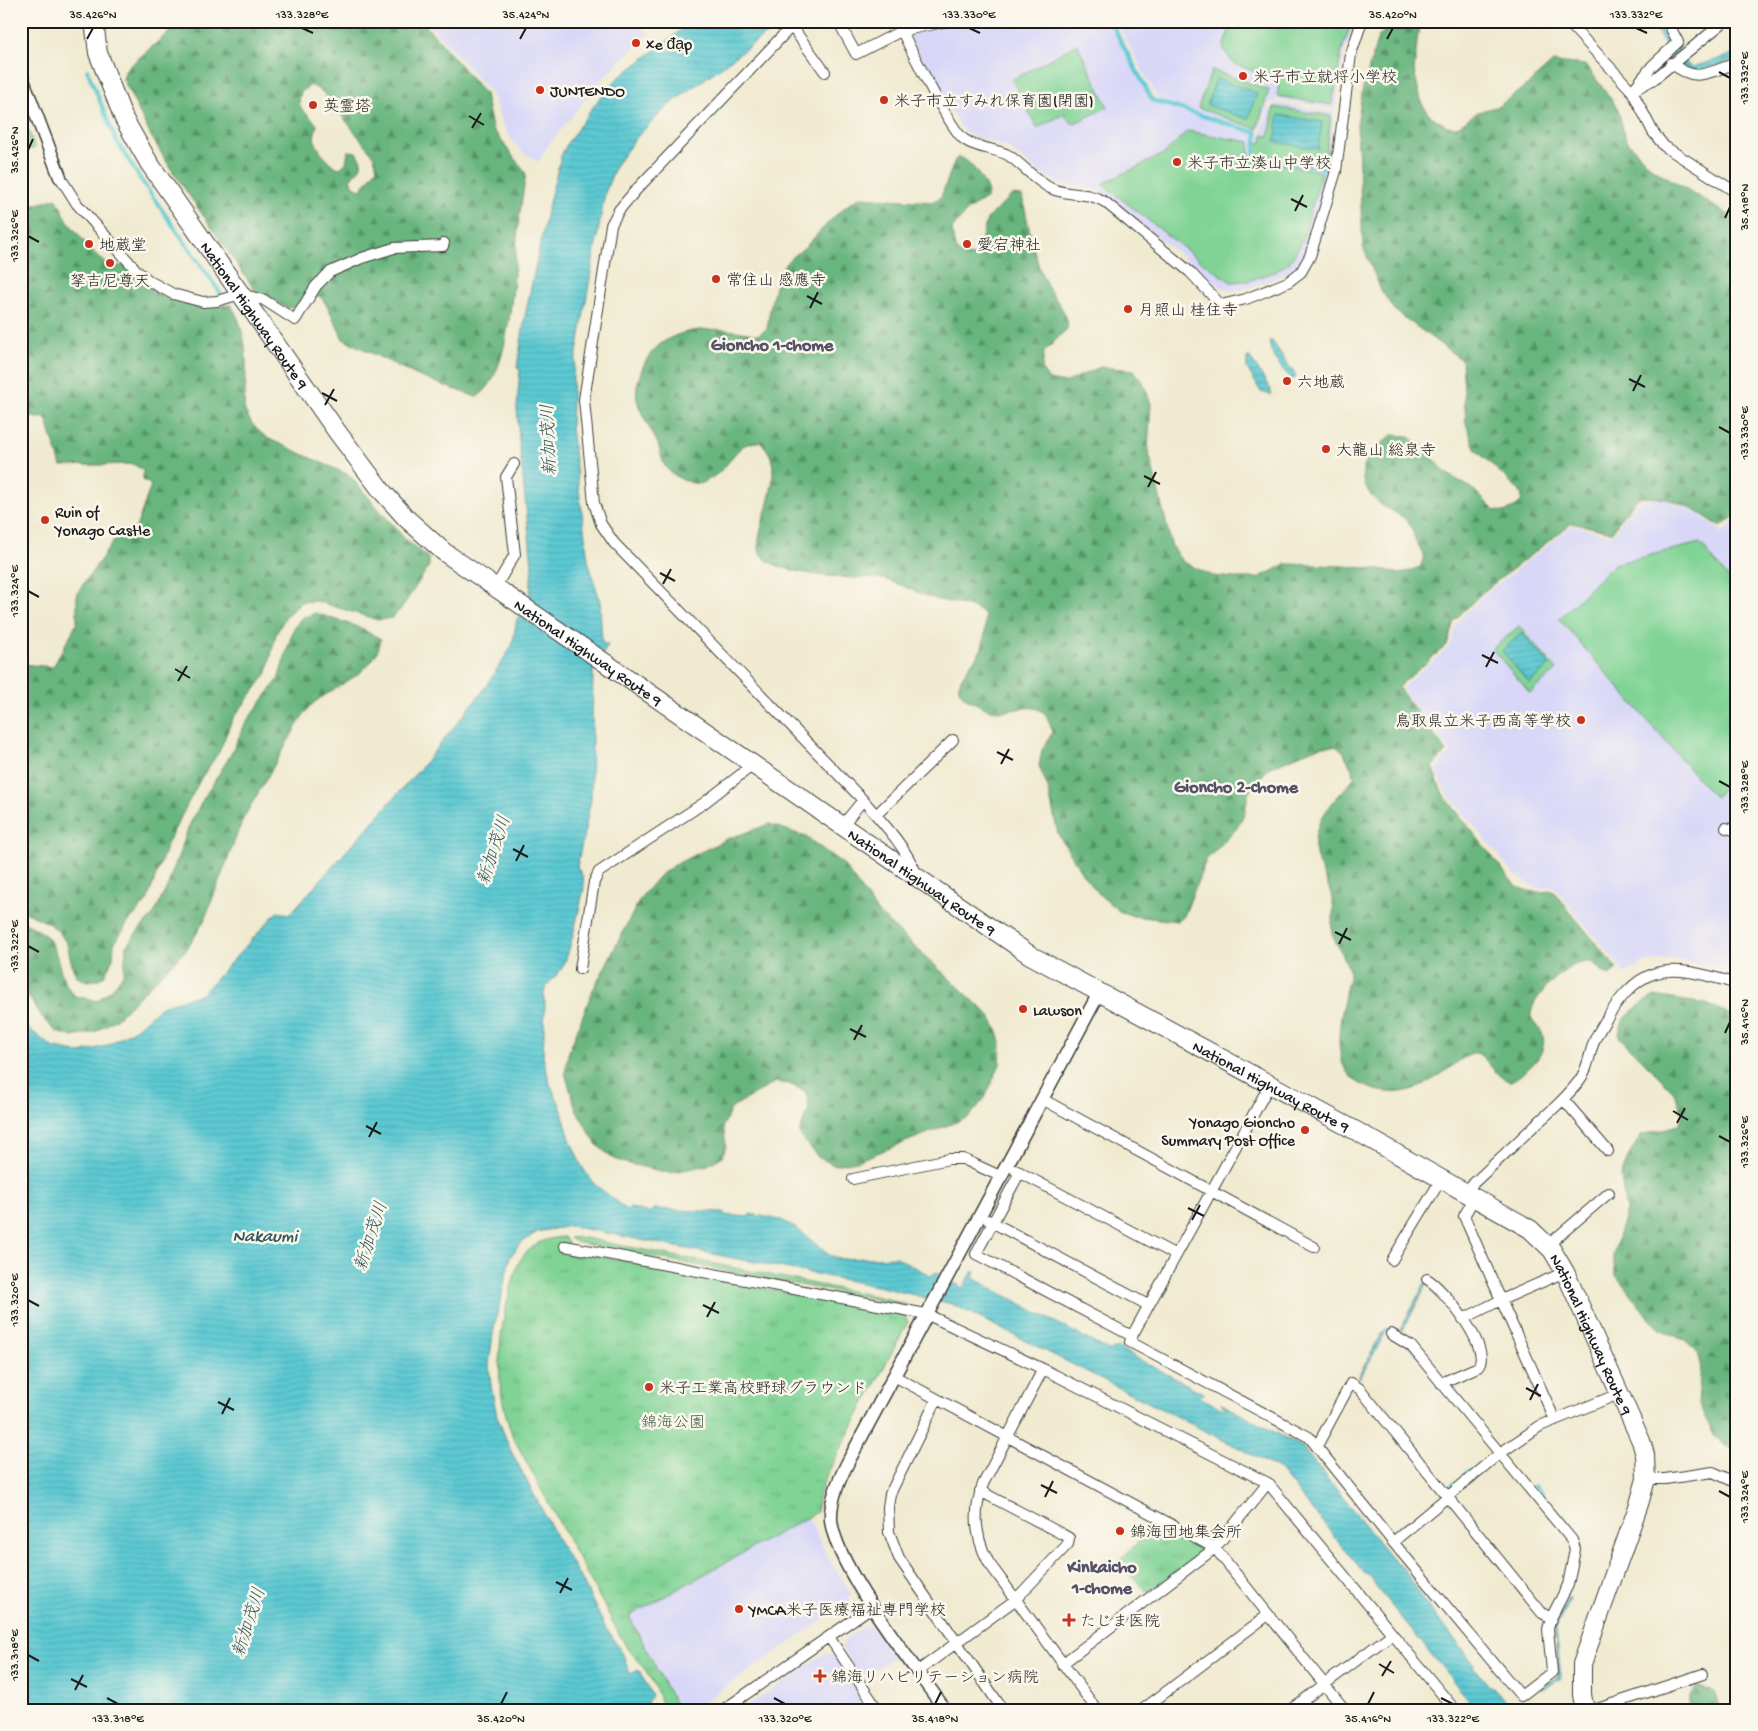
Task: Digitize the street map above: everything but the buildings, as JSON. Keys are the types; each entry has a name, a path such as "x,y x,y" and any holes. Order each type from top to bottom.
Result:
{"highway":[{"name":"National Highway Route 9","path":"94,21 98,53 124,119 149,163 240,294 381,490 407,519 444,552 1030,954 1442,1178 1530,1229 1548,1245 1565,1272 1641,1441 1645,1455 1646,1479 1582,1664 1582,1695 1585,1710"}],"street":[{"path":"802,21 792,27 636,190 614,218 607,245 584,400 594,503 601,524 614,543 863,800 910,858 919,878"},
{"path":"838,21 856,54 899,26 948,21"},
{"path":"899,26 960,136 978,146 1007,154 1050,188 1064,192 1093,195 1105,202 1190,272 1221,305 1246,299 1288,282 1301,272 1310,256 1336,171 1350,54 1362,21"},
{"path":"1567,21 1632,91 1653,132 1664,146 1737,193"},
{"path":"1667,21 1677,38 1670,60"},
{"path":"1632,91 1670,60 1684,54 1725,21"},
{"path":"792,27 825,72"},
{"path":"1670,60 1684,73 1696,76 1737,63"},
{"path":"21,75 60,177 77,204 138,272 151,282 173,294 203,302 217,301 240,294 264,300 295,320 316,286 330,272 394,248 443,246 444,244"},
{"path":"495,588 515,554 506,477 514,464"},
{"path":"876,815 953,740"},
{"path":"580,969 594,882 599,872 704,803 754,765"},
{"path":"842,826 863,800"},
{"path":"1726,828 1737,831"},
{"path":"1555,1420 1464,1216 1470,1194 1563,1099 1585,1072 1597,1036 1628,991 1645,976 1660,971 1682,969 1696,971 1737,984"},
{"path":"944,1710 873,1606 837,1546 833,1532 831,1508 835,1490 844,1468 946,1276 1044,1100 1099,993"},
{"path":"1270,1084 1148,1305 1130,1342 1310,1437 1393,1542 1521,1696 1552,1672 1548,1629 1550,1618 1568,1585 1575,1549 1572,1540 1411,1346 1391,1334"},
{"path":"1563,1099 1608,1151"},
{"path":"1044,1100 1314,1247"},
{"path":"854,1180 949,1159 963,1159 1005,1171 1020,1172 1176,1255"},
{"path":"1020,1172 976,1254 1132,1336"},
{"path":"1392,1260 1442,1178"},
{"path":"1548,1245 1609,1193"},
{"path":"980,1216 1148,1305"},
{"path":"565,1246 929,1308 1043,1369 1268,1484 1455,1710"},
{"path":"1463,1319 1565,1272"},
{"path":"1427,1279 1436,1284 1463,1319 1474,1335 1481,1355 1481,1364 1441,1383"},
{"path":"1043,1369 980,1491 976,1515 981,1546 989,1563 1096,1710"},
{"path":"894,1376 1214,1548 1344,1710"},
{"path":"1317,1446 1351,1383 1360,1389 1447,1499 1542,1613 1550,1618"},
{"path":"1393,1542 1499,1454 1540,1426 1620,1393"},
{"path":"937,1399 890,1494 888,1521 893,1545 905,1570 1003,1710"},
{"path":"1646,1479 1666,1479 1713,1472 1737,1483"},
{"path":"1062,1664 1214,1548 1268,1484"},
{"path":"918,1671 1015,1600 1066,1548 1069,1538 980,1491"},
{"path":"723,1710 873,1606"},
{"path":"1142,1710 1268,1615"},
{"path":"1290,1710 1392,1634"},
{"path":"828,1637 875,1706 862,1710"},
{"path":"1594,1710 1703,1674"}],"shaded area":[{"name":"JUNTENDO","path":"426,21 636,21 648,33 596,86 547,147 539,162 523,152 512,141 502,123 492,94"},
{"name":"米子市立湊山中学校","path":"960,21 1113,21 1157,102 1260,135 1270,108 1272,109 1276,103 1334,112 1325,183 1306,249 1298,265 1283,275 1247,289 1233,291 1221,287 1102,193 1095,189 1060,184 1043,175 1008,148 970,135 962,129 931,79 909,35"},
{"name":"米子市立就将小学校","path":"1116,21 1356,21 1344,52 1335,109 1277,99 1269,103 1259,132 1159,100"},
{"name":"鳥取県立米子西高等学校","path":"1662,498 1690,509 1723,532 1737,520 1737,977 1717,968 1675,959 1645,963 1625,974 1554,887 1537,888 1515,875 1446,792 1435,769 1451,752 1401,688 1450,646 1457,622 1484,595 1573,525 1612,536 1624,518 1641,500"},
{"name":"YMCA米子医療福祉専門学校","path":"808,1517 827,1556 851,1593 848,1603 692,1710 679,1710 629,1616"},
{"path":"865,1626 874,1627 894,1657 862,1678 842,1648 844,1640"},
{"name":"錦海リハビリテーション病院","path":"825,1653 834,1655 862,1697 860,1705 854,1710 742,1710"}],"green space":[{"path":"182,21 422,21 485,94 492,128 526,174 518,227 509,320 497,369 488,387 476,397 418,376 343,339 328,307 320,296 288,308 256,292 171,169 151,136 123,79 126,69","holes":["311,85 323,92 374,156 377,168 361,190 354,186 350,180 361,165 356,152 348,151 346,163 340,168 328,161 315,141 314,135 317,125 303,111 299,103 301,92"]},
{"path":"1232,21 1352,21 1342,50 1332,105 1277,96 1279,82 1233,63 1223,48"},
{"path":"1396,21 1419,23 1414,71 1422,104 1429,115 1447,126 1457,127 1478,112 1499,106 1553,62 1586,65 1618,109 1626,140 1652,168 1737,220 1737,514 1721,527 1682,504 1651,497 1638,498 1612,532 1572,523 1483,592 1454,621 1447,645 1398,687 1446,751 1432,767 1443,794 1513,883 1527,891 1553,891 1617,969 1609,975 1601,971 1593,962 1581,963 1563,972 1548,986 1535,1003 1531,1017 1542,1033 1544,1040 1543,1048 1530,1067 1511,1081 1497,1074 1477,1053 1463,1058 1440,1075 1419,1087 1398,1092 1386,1092 1361,1084 1351,1077 1344,1067 1339,1043 1339,1030 1349,972 1332,933 1333,903 1329,887 1319,864 1315,839 1317,829 1325,812 1355,776 1343,751 1335,746 1321,746 1268,768 1248,794 1245,812 1237,828 1206,860 1184,916 1177,921 1133,916 1119,911 1101,896 1084,876 1058,834 1048,788 1039,766 1042,750 1052,733 1049,721 1044,713 1038,709 1031,708 1007,711 991,710 969,700 959,689 960,680 981,650 985,633 985,615 975,609 931,598 885,580 833,577 806,573 781,567 763,557 759,548 760,535 772,486 773,469 770,454 760,442 745,445 711,478 700,484 683,480 665,467 657,443 641,412 636,394 642,369 651,354 663,343 677,335 709,329 758,335 767,329 774,291 784,265 852,202 861,197 932,202 941,197 955,160 959,157 968,162 977,172 988,193 987,198 968,210 952,229 954,244 958,252 972,256 978,253 987,219 1012,195 1022,196 1038,264 1047,285 1064,312 1068,324 1067,329 1044,352 1042,370 1049,380 1065,383 1100,367 1134,370 1143,382 1151,404 1148,449 1172,547 1183,562 1213,576 1236,578 1258,578 1286,564 1345,566 1386,570 1399,574 1420,567 1423,555 1410,524 1401,516 1379,503 1364,484 1364,466 1368,458 1392,435 1407,436 1421,444 1446,473 1473,489 1494,510 1503,512 1512,509 1521,502 1522,496 1519,490 1475,449 1466,423 1462,360 1394,310 1381,290 1363,247 1357,124 1363,89 1378,37"},
{"path":"1077,44 1108,107 1073,124 1064,114 1037,128 1012,80"},
{"path":"1212,70 1269,90 1257,129 1198,108"},
{"path":"1274,107 1331,116 1325,165 1255,156 1257,142 1262,143 1263,135 1269,136"},
{"path":"21,110 35,148 21,152"},
{"path":"1187,131 1250,142 1249,158 1322,172 1302,242 1290,262 1275,272 1248,281 1231,282 1199,260 1102,184 1164,154"},
{"path":"56,198 69,223 91,250 109,266 126,266 142,282 166,298 199,307 231,305 242,330 246,355 244,408 254,426 269,439 349,475 404,538 429,559 429,566 401,609 392,618 378,620 316,601 301,602 286,616 276,634 267,673 232,720 219,752 201,778 168,842 147,901 130,920 114,944 113,958 104,976 97,980 87,981 77,977 73,969 67,944 59,932 48,923 21,910 21,664 53,667 77,623 77,593 116,538 136,528 151,485 143,480 143,470 133,464 61,466 46,418 21,417 21,240 32,224 29,207"},
{"path":"1700,543 1737,589 1737,779 1714,797 1559,619 1614,564"},
{"path":"316,613 358,627 381,639 372,661 355,676 315,702 302,717 243,819 204,921 188,948 116,1019 95,1032 73,1037 57,1032 45,1021 21,986 21,922 46,936 56,954 62,975 75,996 97,1001 112,989 124,973 126,946 154,914 167,887 189,826 202,801 230,756 246,722 278,680 293,630 301,618"},
{"path":"1519,626 1557,670 1530,693 1492,649"},
{"path":"770,824 806,837 843,864 878,913 989,1015 998,1031 1001,1043 1000,1064 985,1098 969,1117 857,1161 834,1165 818,1157 799,1134 809,1103 805,1091 789,1084 776,1082 731,1109 723,1126 726,1145 723,1156 708,1165 670,1173 625,1163 612,1158 596,1144 576,1109 565,1073 568,1054 592,992 641,897 660,875 676,864 727,839"},
{"path":"1654,996 1707,1004 1737,1017 1737,1451 1724,1445 1715,1436 1698,1404 1701,1364 1698,1353 1686,1341 1660,1329 1649,1318 1615,1274 1613,1255 1626,1211 1621,1177 1628,1157 1641,1135 1679,1125 1683,1114 1674,1092 1619,1037 1622,1023 1630,1013"},
{"name":"錦海公園","path":"564,1237 568,1241 567,1254 583,1253 904,1315 908,1322 826,1476 818,1497 817,1512 629,1616 678,1710 662,1710 650,1677 628,1650 513,1437 506,1415 499,1372 500,1350 506,1308 518,1264 522,1257 537,1244 550,1239"},
{"path":"579,1237 885,1298 910,1306 576,1242 569,1238"},
{"path":"1157,1523 1200,1546 1200,1554 1149,1593 1117,1563"},
{"path":"1697,1686 1714,1692 1721,1710 1693,1710 1690,1697"}],"water":[{"name":"Nakaumi","path":"693,21 784,21 669,105 635,139 616,165 605,193 573,375 571,428 588,560 600,602 602,643 608,645 593,671 591,800 577,867 583,877 584,888 573,936 564,964 547,986 544,996 543,1056 550,1084 560,1105 570,1139 581,1165 593,1183 627,1210 631,1208 650,1213 653,1209 724,1212 724,1215 749,1217 750,1214 781,1220 795,1227 829,1255 842,1259 896,1257 931,1276 936,1272 963,1288 973,1271 975,1272 973,1278 1109,1351 1118,1348 1205,1394 1201,1394 1200,1397 1223,1409 1224,1406 1220,1403 1301,1446 1396,1563 1403,1568 1429,1608 1474,1663 1473,1666 1489,1686 1514,1710 1477,1710 1376,1587 1371,1577 1365,1574 1280,1470 1239,1448 952,1304 881,1287 570,1226 537,1232 520,1244 510,1257 493,1333 489,1365 491,1386 497,1416 510,1449 560,1544 583,1582 605,1627 623,1654 630,1674 639,1670 652,1696 647,1702 651,1710 21,1710 21,1019 29,1029 52,1047 80,1053 106,1046 137,1028 161,1006 202,994 277,912 290,914 420,769 483,691 512,646 517,619 530,595 532,565 519,441 517,407 520,369 517,368 525,316 561,156 568,142 601,96 617,79"},
{"path":"1650,21 1658,21 1688,65 1693,67 1737,53 1737,59 1698,72 1679,66"},
{"path":"1216,79 1257,93 1248,119 1207,105"},
{"path":"1279,115 1322,122 1318,149 1275,142"},
{"path":"1270,341 1272,341 1296,376 1294,379 1286,373 1278,362 1271,350"},
{"path":"1249,356 1271,390 1271,395 1261,392 1247,368 1247,358"},
{"path":"1522,633 1550,665 1529,683 1502,651"},
{"path":"1425,1283 1427,1284 1401,1334 1418,1346 1442,1377 1391,1330 1386,1332 1360,1378 1358,1377 1384,1330 1392,1327 1399,1332"},
{"path":"1567,1598 1569,1599 1556,1629 1561,1678 1543,1690 1541,1688 1558,1676 1554,1623"}],"pier":[{"path":"594,686 596,687 593,800 581,868 578,867 592,799"}],"waterway":[{"path":"912,24 922,21"},
{"path":"1110,21 1152,100 1257,133 1254,157 1328,169"},
{"path":"87,70 116,140 139,177 221,294"},
{"path":"1463,1475 1469,1471"},
{"path":"1534,1486 1542,1494"},
{"path":"1399,1528 1405,1524"},
{"path":"1570,1529 1573,1532"}],"place":[{"name":"xe đạp","path":"636,43"},
{"name":"米子市立就将小学校","path":"1243,76"},
{"name":"JUNTENDO","path":"540,90"},
{"name":"米子市立すみれ保育園(閉園)","path":"884,100"},
{"name":"英霊塔","path":"313,105"},
{"name":"米子市立湊山中学校","path":"1177,162"},
{"name":"地蔵堂","path":"89,244"},
{"name":"愛宕神社","path":"967,244"},
{"name":"拏吉尼尊天","path":"110,263"},
{"name":"常住山 感應寺","path":"716,279"},
{"name":"月照山 桂住寺","path":"1128,309"},
{"name":"六地蔵","path":"1287,381"},
{"name":"大龍山 総泉寺","path":"1326,449"},
{"name":"Ruin of Yonago Castle","path":"45,520"},
{"name":"鳥取県立米子西高等学校","path":"1581,720"},
{"name":"Lawson","path":"1023,1009"},
{"name":"Yonago Gioncho Summary Post Office","path":"1305,1130"},
{"name":"米子工業高校野球グラウンド","path":"649,1387"},
{"name":"錦海団地集会所","path":"1120,1531"},
{"name":"YMCA米子医療福祉専門学校","path":"739,1609"},
{"name":"たじま医院","path":"1069,1620"},
{"name":"錦海リハビリテーション病院","path":"820,1676"}],"district":[{"name":"Gioncho 1-chome","path":"772,344"},
{"name":"Gioncho 2-chome","path":"1236,786"},
{"name":"Kinkaicho 1-chome","path":"1102,1576"}],"water label":[{"name":"新加茂川","path":"548,440"},
{"name":"新加茂川","path":"493,850"},
{"name":"新加茂川","path":"370,1236"},
{"name":"新加茂川","path":"248,1622"}]}
